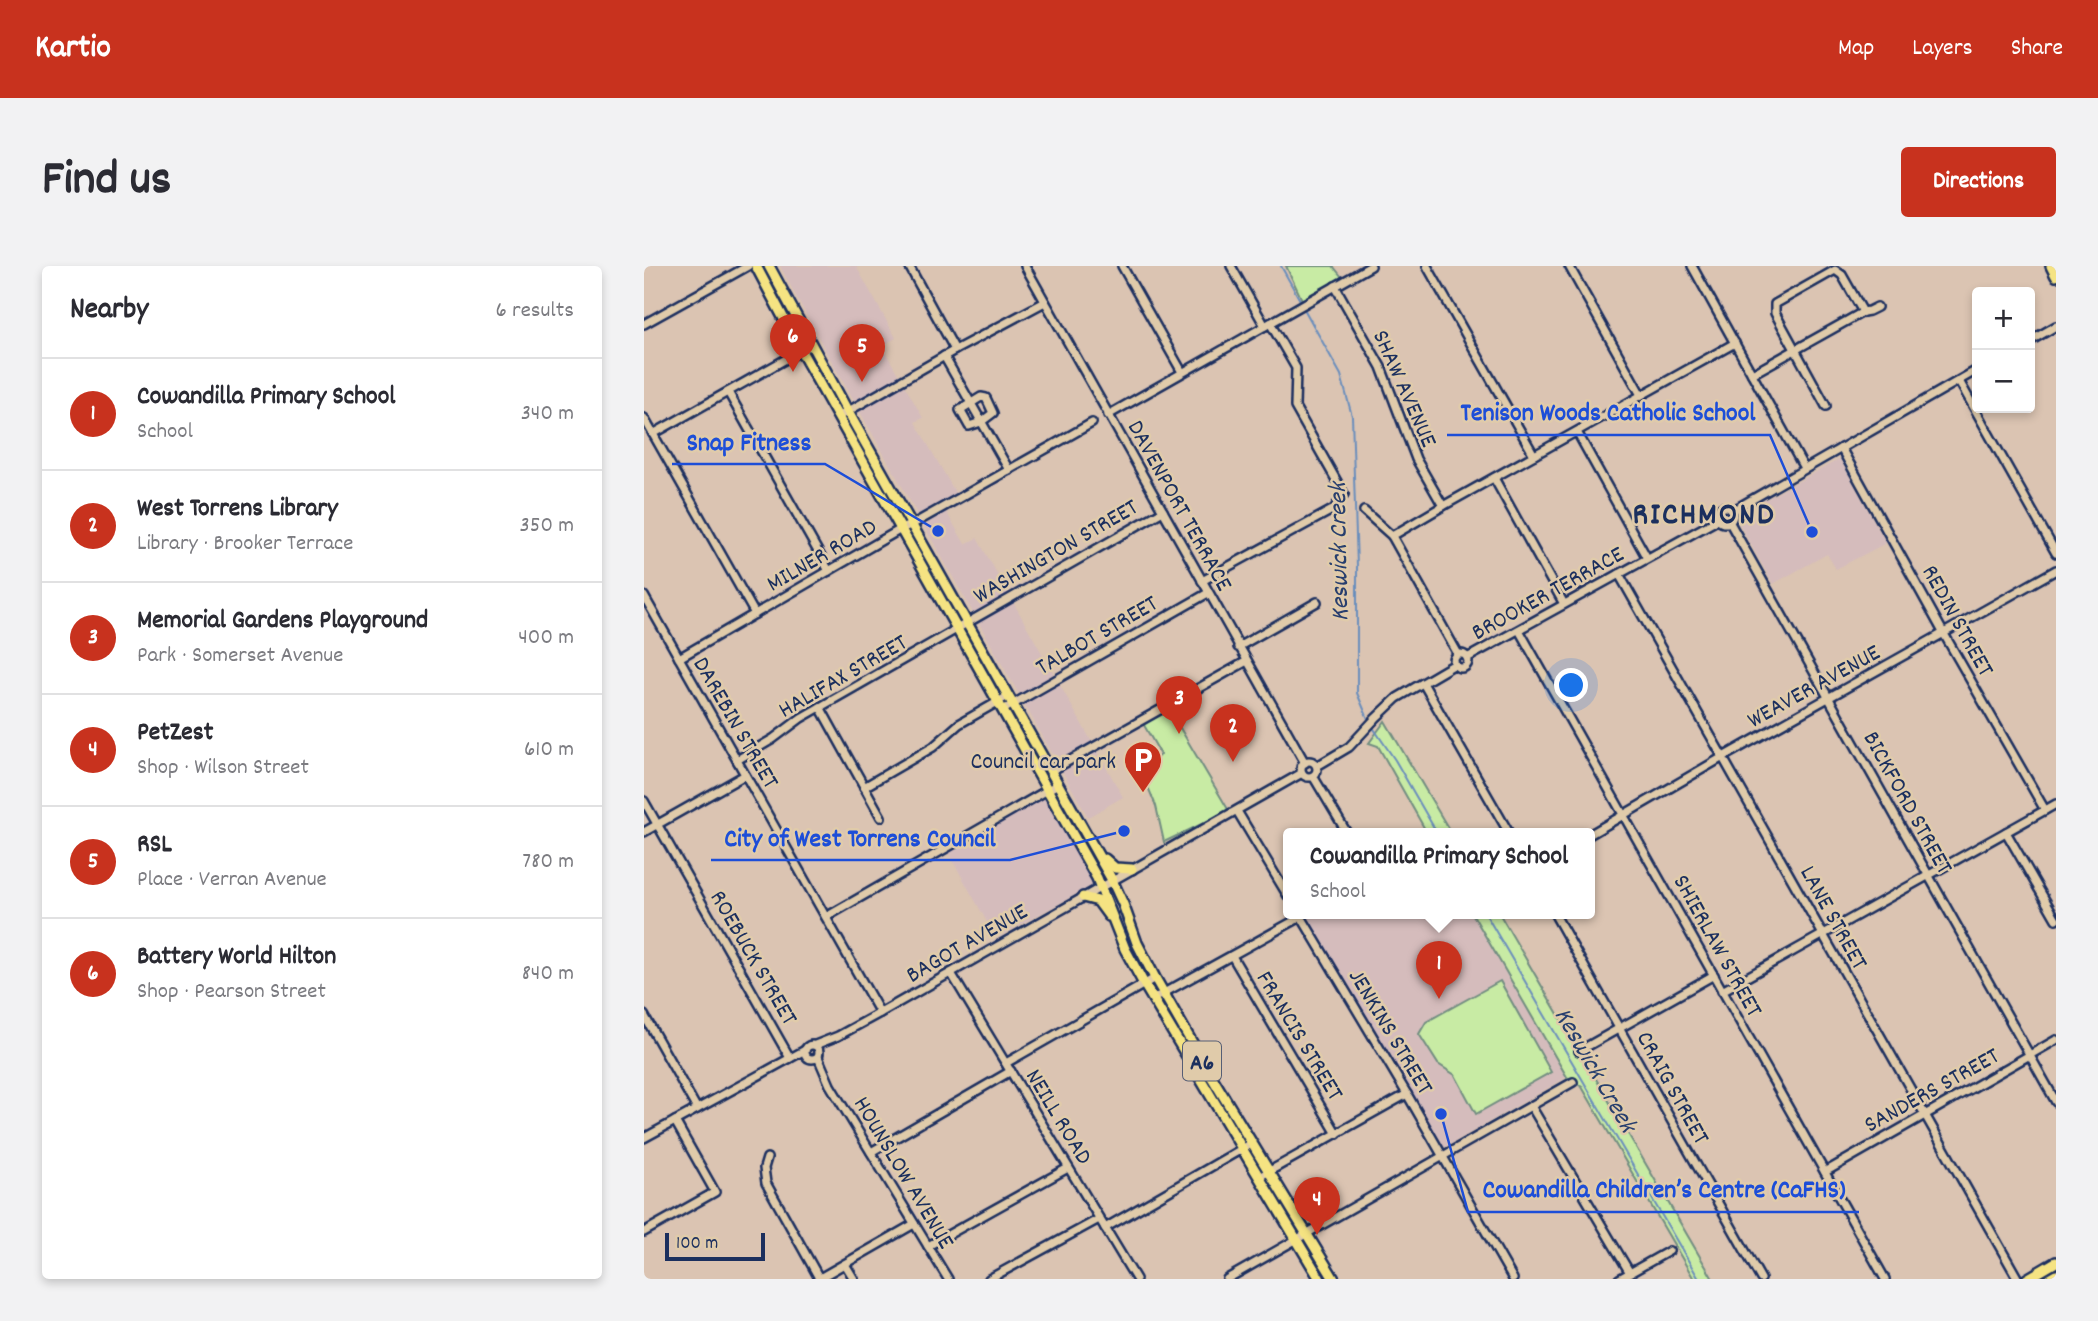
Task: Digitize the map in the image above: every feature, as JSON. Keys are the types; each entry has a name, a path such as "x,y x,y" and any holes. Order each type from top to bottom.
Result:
{"main road":[{"name":"A6","path":"756,266 1101,887 1114,923 1144,984 1320,1279"},
{"name":"A6","path":"769,266 848,412 1112,880 1124,904 1137,943 1155,978 1334,1279"},
{"path":"2051,266 2056,276"},
{"path":"1093,848 1113,868 1132,869"},
{"path":"1083,897 1098,901 1114,923"},
{"path":"2027,1279 2056,1262"},
{"path":"2049,1279 2056,1275"}],"street":[{"path":"644,324 748,266"},
{"path":"909,266 955,350"},
{"name":"DAVENPORT TERRACE","path":"1025,266 1304,762"},
{"path":"1122,266 1182,372"},
{"path":"1202,581 1334,509 1344,494 1295,407 1296,368 1231,266"},
{"path":"1108,415 1371,266"},
{"path":"1427,266 1534,455"},
{"path":"1569,266 1641,395"},
{"path":"1692,266 1804,468"},
{"path":"1826,406 1775,313 1775,304 1838,268 1863,312"},
{"name":"SHAW AVENUE","path":"1335,286 1381,367 1416,459 1443,506"},
{"path":"838,417 1045,302"},
{"path":"1752,374 1863,312 1877,307"},
{"path":"2035,338 2056,326"},
{"path":"1392,536 1735,343"},
{"path":"653,434 811,345"},
{"path":"944,356 1009,470"},
{"path":"1732,511 1972,373"},
{"path":"1959,381 2056,552"},
{"path":"728,392 829,571"},
{"path":"984,397 992,415 969,426 961,413 962,407 971,403 984,397"},
{"path":"644,418 755,614"},
{"name":"MILNER ROAD","path":"679,658 901,529 1092,423"},
{"path":"1577,432 1647,558"},
{"name":"REDIN STREET","path":"1841,448 2045,810"},
{"path":"1494,478 1564,604"},
{"path":"1722,508 1732,511 1732,518 1726,523 1718,519 1718,512 1722,508"},
{"path":"1364,511 1392,536 1458,654 1466,656 1467,664 1463,668 1455,664 1455,656 1458,654"},
{"name":"WASHINGTON STREET","path":"967,622 1163,512"},
{"name":"BROOKER TERRACE","path":"1467,658 1718,519"},
{"name":"BICKFORD STREET","path":"1729,521 2056,1102"},
{"name":"WEAVER AVENUE","path":"1595,832 2056,569"},
{"name":"LANE STREET","path":"1619,574 2018,1279"},
{"name":"TALBOT STREET","path":"864,787 933,747 959,724 1000,706 1208,593"},
{"name":"DAREBIN STREET","path":"644,596 880,1013"},
{"path":"1238,647 1317,602"},
{"name":"HALIFAX STREET","path":"737,760 773,740 785,729 820,707 967,622"},
{"name":"SHIERLAW STREET","path":"1519,630 1885,1279"},
{"path":"1051,771 1247,662"},
{"name":"BROOKER TERRACE","path":"1317,766 1349,747 1397,698 1455,664"},
{"path":"1423,683 1505,828"},
{"path":"820,707 881,817"},
{"path":"1311,761 1317,766 1313,776 1307,777 1302,773 1304,762 1311,761"},
{"path":"1112,880 1302,773"},
{"path":"644,832 745,775"},
{"path":"1313,776 1345,828"},
{"path":"826,917 1058,784"},
{"name":"ROEBUCK STREET","path":"644,801 793,1057"},
{"path":"1722,991 2056,804"},
{"path":"1237,811 1283,886"},
{"path":"2006,832 2056,919"},
{"name":"BAGOT AVENUE","path":"644,1138 793,1057 812,1053 1112,880"},
{"path":"1153,999 1293,919"},
{"name":"JENKINS STREET","path":"1302,919 1513,1279"},
{"name":"CRAIG STREET","path":"1557,919 1761,1279"},
{"name":"FRANCIS STREET","path":"1232,956 1337,1133"},
{"name":"NEILL ROAD","path":"951,973 1136,1279"},
{"path":"1579,1051 1714,975"},
{"path":"1006,1063 1155,978"},
{"path":"644,1015 697,1109"},
{"name":"SANDERS STREET","path":"1825,1172 2056,1040"},
{"name":"HOUNSLOW AVENUE","path":"812,1053 948,1279"},
{"path":"871,1152 1011,1072"},
{"path":"1227,1279 1573,1083"},
{"path":"1259,1177 1407,1094"},
{"path":"1531,1106 1630,1273"},
{"path":"644,1232 715,1192 675,1121"},
{"path":"1105,1228 1252,1143"},
{"path":"767,1158 764,1168 766,1183 818,1278 914,1224"},
{"path":"928,1246 1068,1168"},
{"path":"989,1279 1100,1219"},
{"path":"1619,1279 1669,1251"},
{"path":"845,1264 854,1279"}],"shaded area":[{"path":"780,266 856,266 896,338 882,346 923,418 915,422 959,499 944,508 965,544 977,538 1123,797 1088,817"},
{"path":"1840,459 1886,543 1836,569 1827,554 1773,584 1735,516"},
{"path":"1047,796 1095,884 996,938 948,852"},
{"path":"1309,919 1475,919 1567,1077 1442,1149"}],"green space":[{"path":"1286,266 1333,266 1345,281 1304,304"},
{"path":"1167,706 1229,811 1164,842 1156,806 1140,768 1161,755 1141,720"},
{"path":"1385,721 1448,828 1424,828 1378,746 1369,743"},
{"path":"1475,919 1503,919 1713,1279 1694,1279 1582,1087 1567,1077"},
{"path":"1500,981 1551,1072 1476,1114 1455,1075 1438,1064 1419,1034 1426,1022"}],"waterway":[{"name":"Keswick Creek","path":"1281,266 1301,302"},
{"name":"Keswick Creek","path":"1303,307 1341,375 1352,416 1357,566 1357,693 1369,721"},
{"name":"Keswick Creek","path":"1372,726 1434,828"},
{"name":"Keswick Creek","path":"1489,919 1699,1279"}],"place":[{"name":"Battery World Hilton","path":"793,372"},
{"name":"RSL","path":"862,382"},
{"name":"Snap Fitness","path":"938,531"},
{"name":"Tenison Woods Catholic School","path":"1812,532"},
{"name":"Memorial Gardens Playground","path":"1179,734"},
{"name":"West Torrens Library","path":"1233,762"},
{"name":"Council car park","path":"1143,794"},
{"name":"City of West Torrens Council","path":"1124,831"},
{"name":"Cowandilla Primary School","path":"1439,999"},
{"name":"Cowandilla Children’s Centre (CaFHS)","path":"1441,1114"},
{"name":"PetZest","path":"1317,1235"}],"district":[{"name":"RICHMOND","path":"1704,512"}]}
